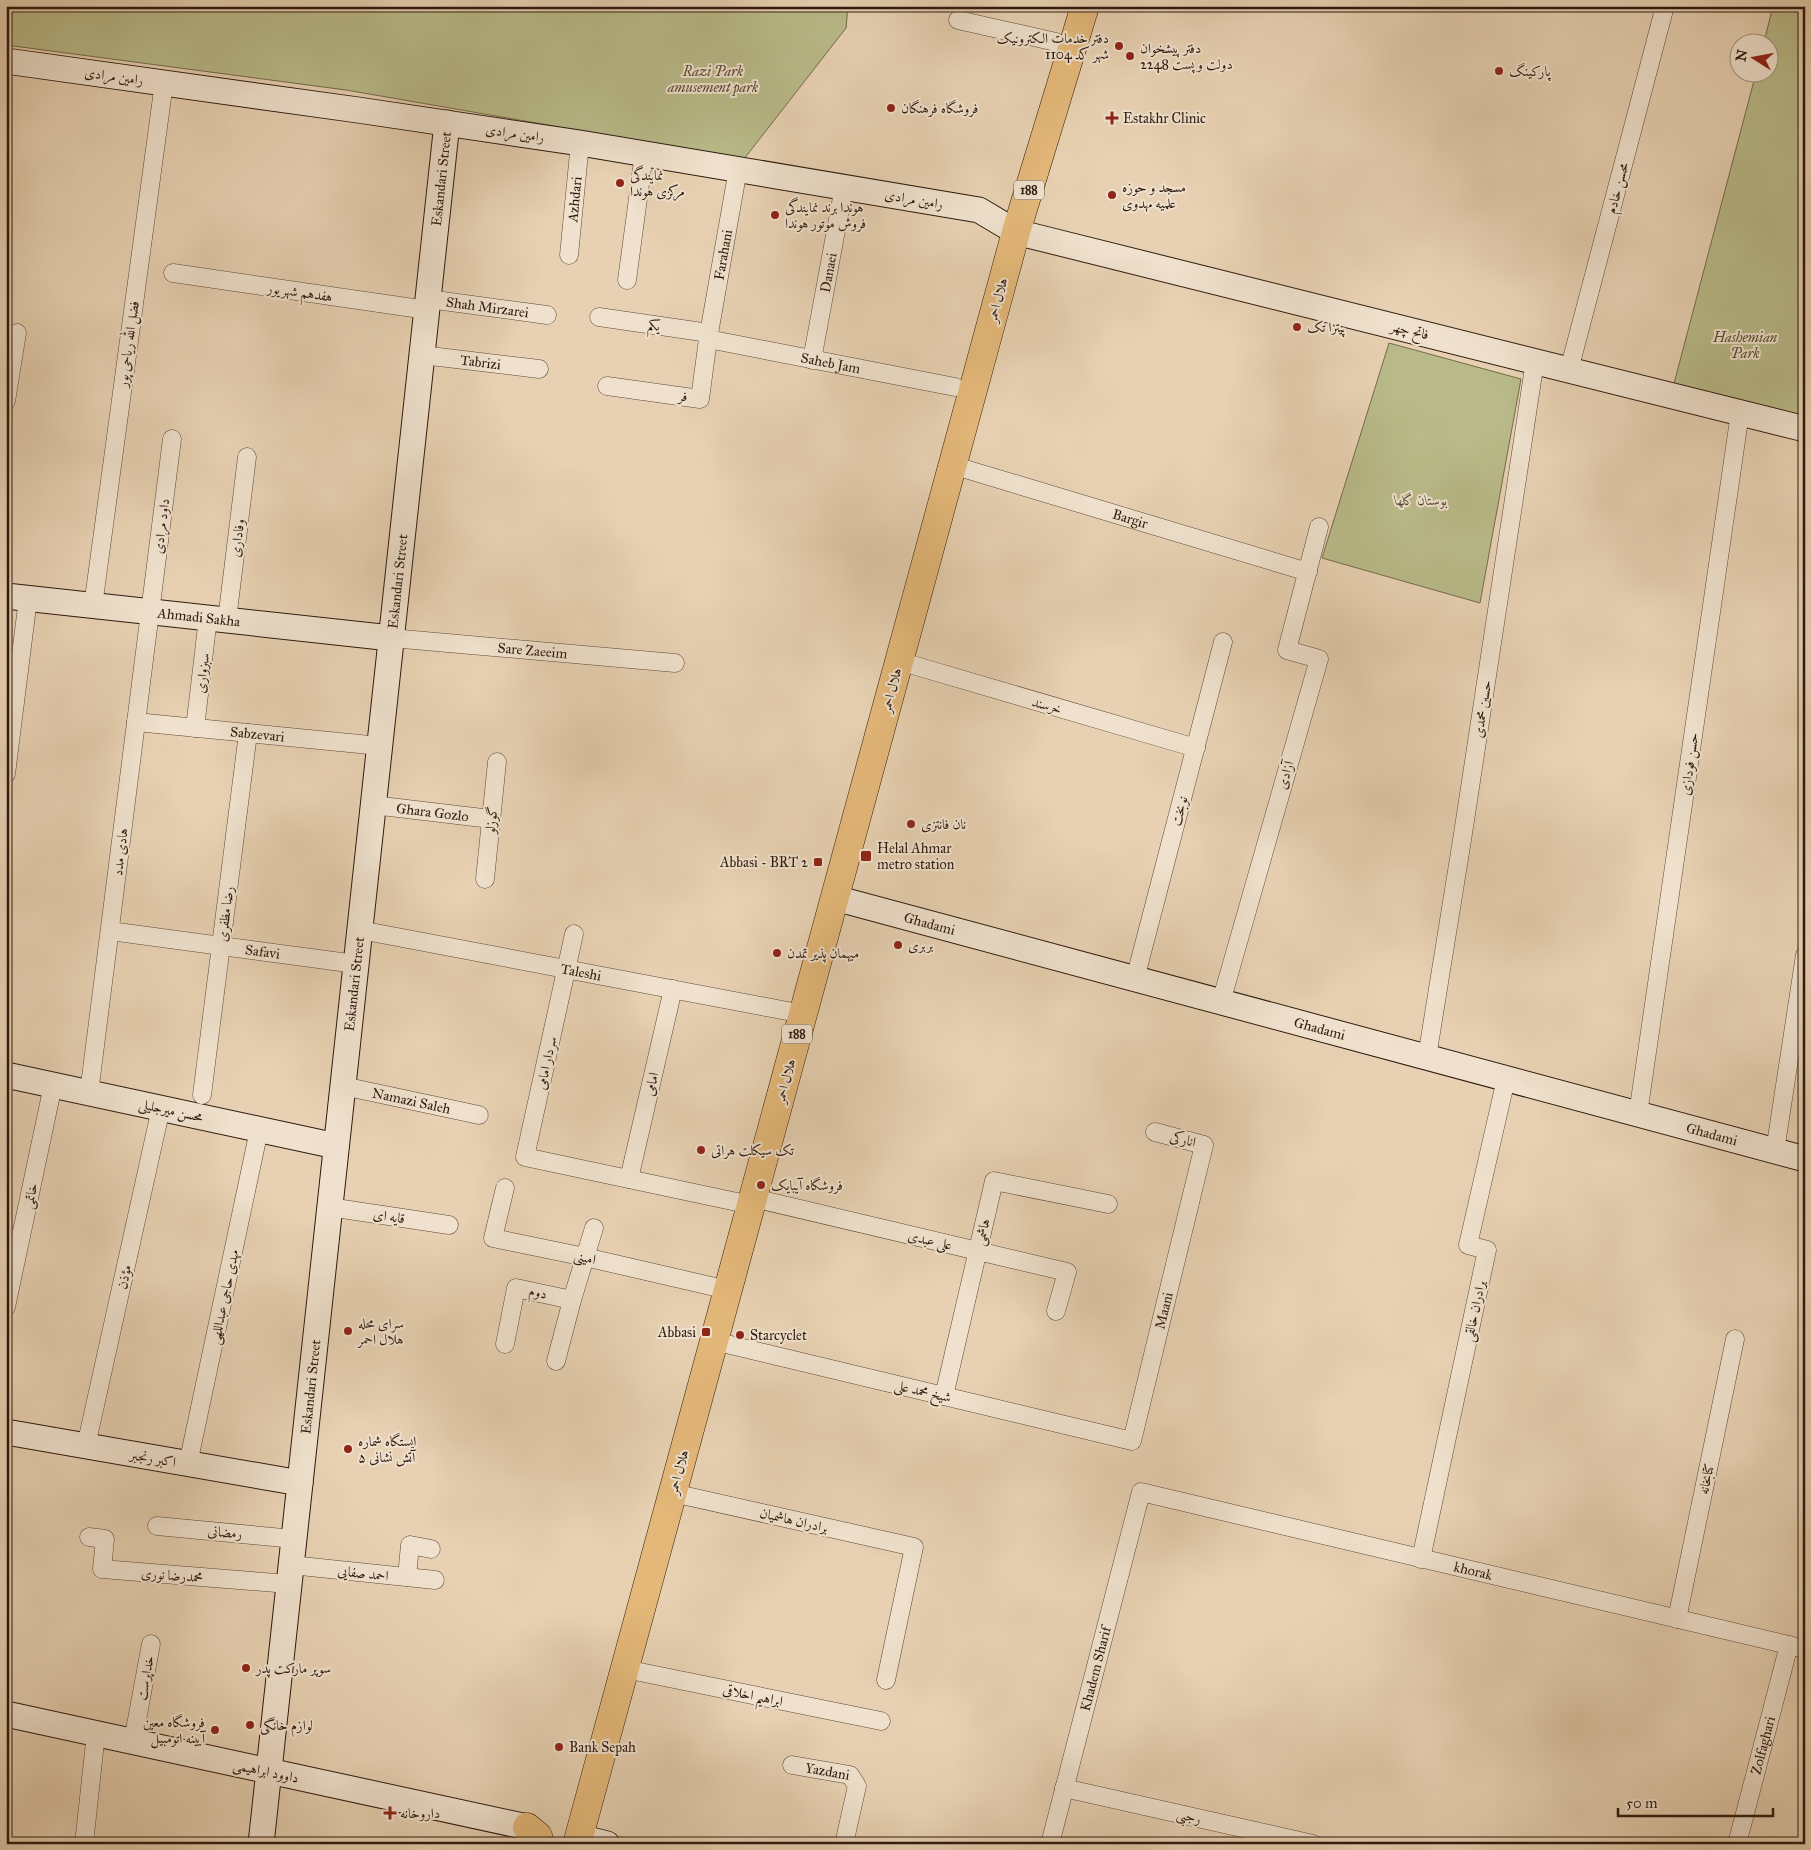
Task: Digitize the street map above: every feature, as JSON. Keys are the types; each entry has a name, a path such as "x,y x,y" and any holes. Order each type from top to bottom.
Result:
{"main road":[{"name":"188","path":"1016,232 1085,6"},
{"name":"هلال احمر","path":"579,1842 1016,232"}],"street":[{"name":"محسن خادم","path":"1569,370 1665,6"},
{"path":"958,20 1056,42"},
{"name":"رامین مرادی","path":"6,62 447,123 738,169 978,210 1016,232"},
{"name":"فضل الله ریاحی پور","path":"93,606 164,83"},
{"name":"Eskandari Street","path":"261,1844 447,123"},
{"name":"Azhdari","path":"569,255 580,143"},
{"path":"627,280 644,154"},
{"name":"Farahani","path":"708,336 738,169"},
{"name":"Danaei","path":"812,360 844,187"},
{"name":"فاتح چهر","path":"1016,232 1805,429"},
{"name":"هفدهم شهریور","path":"173,273 427,305"},
{"name":"Shah Mirzarei","path":"427,305 547,316"},
{"name":"یکم","path":"599,317 708,336"},
{"path":"6,401 17,333"},
{"name":"Saheb Jam","path":"708,336 812,360 954,388"},
{"name":"فر","path":"608,386 700,399 708,336"},
{"name":"Tabrizi","path":"422,355 539,369"},
{"name":"حسین محمدی","path":"1427,1057 1462,840 1534,361"},
{"name":"حسن فودازی","path":"1638,1114 1740,413"},
{"name":"داود مرادی","path":"150,612 172,439"},
{"name":"وفاداری","path":"218,619 246,456"},
{"name":"Bargir","path":"952,465 1308,572"},
{"path":"1308,572 1319,527"},
{"name":"آزادی","path":"1221,1002 1319,659 1287,650 1308,572"},
{"path":"6,774 17,598"},
{"name":"Ahmadi Sakha","path":"17,598 391,638"},
{"name":"هادی مدد","path":"89,1092 150,612"},
{"name":"سبزواری","path":"195,728 218,619"},
{"name":"Sare Zaeeim","path":"391,638 675,663"},
{"name":"نوبخت","path":"1135,979 1224,642"},
{"name":"خرسند","path":"899,662 1196,748"},
{"name":"Sabzevari","path":"136,722 380,746"},
{"name":"رضا مظفری","path":"202,1095 248,733"},
{"name":"گوزلو","path":"485,879 497,762"},
{"name":"Ghara Gozlo","path":"373,805 491,819"},
{"name":"Ghadami","path":"835,898 1805,1159"},
{"name":"Safavi","path":"110,930 356,964"},
{"name":"Taleshi","path":"360,930 803,1014"},
{"name":"سردار امامی","path":"574,934 525,1157 629,1179"},
{"path":"1775,1151 1805,955"},
{"name":"امامی","path":"629,1179 673,989"},
{"name":"محسن میرجلیلی","path":"6,1075 336,1146"},
{"name":"برادران خالقی","path":"1422,1558 1487,1250 1468,1245 1506,1078"},
{"name":"خاتمی","path":"6,1307 53,1085"},
{"name":"Namazi Saleh","path":"343,1086 479,1115"},
{"name":"مؤذن","path":"86,1446 161,1108"},
{"name":"مهدی حاجی عبداللهی","path":"188,1464 259,1130"},
{"name":"انارکی","path":"1155,1132 1204,1145 1196,1180"},
{"path":"629,1179 752,1202"},
{"name":"Maani","path":"1132,1441 1196,1180"},
{"name":"هاشمی","path":"944,1396 994,1181 1108,1204"},
{"name":"امینی","path":"505,1188 492,1238 728,1290"},
{"name":"علی عبدی","path":"752,1202 1067,1272 1056,1311"},
{"name":"قایه ای","path":"329,1207 449,1225"},
{"path":"556,1362 572,1300 594,1228"},
{"name":"دوم","path":"505,1344 516,1288 572,1300"},
{"name":"کتابخانه","path":"1677,1619 1735,1339"},
{"name":"شیخ محمد علی","path":"714,1341 1132,1441"},
{"name":"اکبر رنجبر","path":"6,1432 300,1483"},
{"name":"برادران هاشمیان","path":"673,1492 914,1547 886,1680"},
{"name":"khorak","path":"1141,1492 1797,1647"},
{"name":"Khadem Sharif","path":"1050,1844 1141,1492"},
{"name":"رمضانی","path":"156,1526 294,1539"},
{"name":"محمدرضا نوری","path":"89,1537 105,1539 102,1569 290,1575"},
{"path":"407,1577 410,1545 431,1549"},
{"name":"احمد صفایی","path":"290,1575 407,1577 435,1580"},
{"name":"خداپرست","path":"133,1742 151,1644"},
{"name":"Zolfaghari","path":"1737,1844 1797,1647"},
{"name":"ابراهیم اخلاقی","path":"625,1668 881,1721"},
{"name":"داوود ابراهیمی","path":"6,1714 268,1771 533,1835"},
{"path":"84,1844 96,1733"},
{"name":"Yazdani","path":"792,1765 850,1775 857,1786 844,1844"},
{"name":"رجبی","path":"1064,1788 1314,1844"},
{"path":"579,1842 607,1844"}],"green space":[{"name":"Razi Park amusement park","path":"6,6 848,6 846,28 744,159 346,90 6,45"},
{"name":"Hashemian Park","path":"1773,6 1805,6 1805,420 1672,391 1754,82 1778,82 1778,32 1766,32"},
{"name":"بوستان گلها","path":"1389,343 1521,379 1480,603 1322,558"}],"place":[{"name":"دفتر خدمات الکترونیک شهر کد 1104","path":"1119,46"},
{"name":"دفتر پیشخوان دولت و پست 2248","path":"1130,56"},
{"name":"پارکینگ","path":"1499,71"},
{"name":"فروشگاه فرهنگان","path":"891,108"},
{"name":"Estakhr Clinic","path":"1112,118"},
{"name":"نمایندگی مرکزی هوندا","path":"620,183"},
{"name":"مسجد و حوزه علمیه مهدوی","path":"1112,195"},
{"name":"هوندا برند نمایندگی فروش موتور هوندا","path":"775,215"},
{"name":"پیتزا تک","path":"1297,327"},
{"name":"نان فانتزی","path":"911,824"},
{"name":"Helal Ahmar metro station","path":"866,856"},
{"name":"Abbasi - BRT 2","path":"818,862"},
{"name":"بربری","path":"898,945"},
{"name":"میهمان پذیر تمدن","path":"777,953"},
{"name":"تک سیکلت هراتی","path":"701,1150"},
{"name":"فروشگاه آیبایک","path":"761,1185"},
{"name":"سرای محله هلال احمر","path":"348,1331"},
{"name":"Abbasi","path":"706,1332"},
{"name":"Starcyclet","path":"740,1335"},
{"name":"ایستگاه شماره ۵ آتش نشانی","path":"348,1449"},
{"name":"سوپر مارکت پدر","path":"246,1668"},
{"name":"لوازم خانگی","path":"250,1725"},
{"name":"فروشگاه معین آیینه اتومبیل","path":"215,1730"},
{"name":"Bank Sepah","path":"559,1747"},
{"name":"داروخانه","path":"390,1813"}]}
